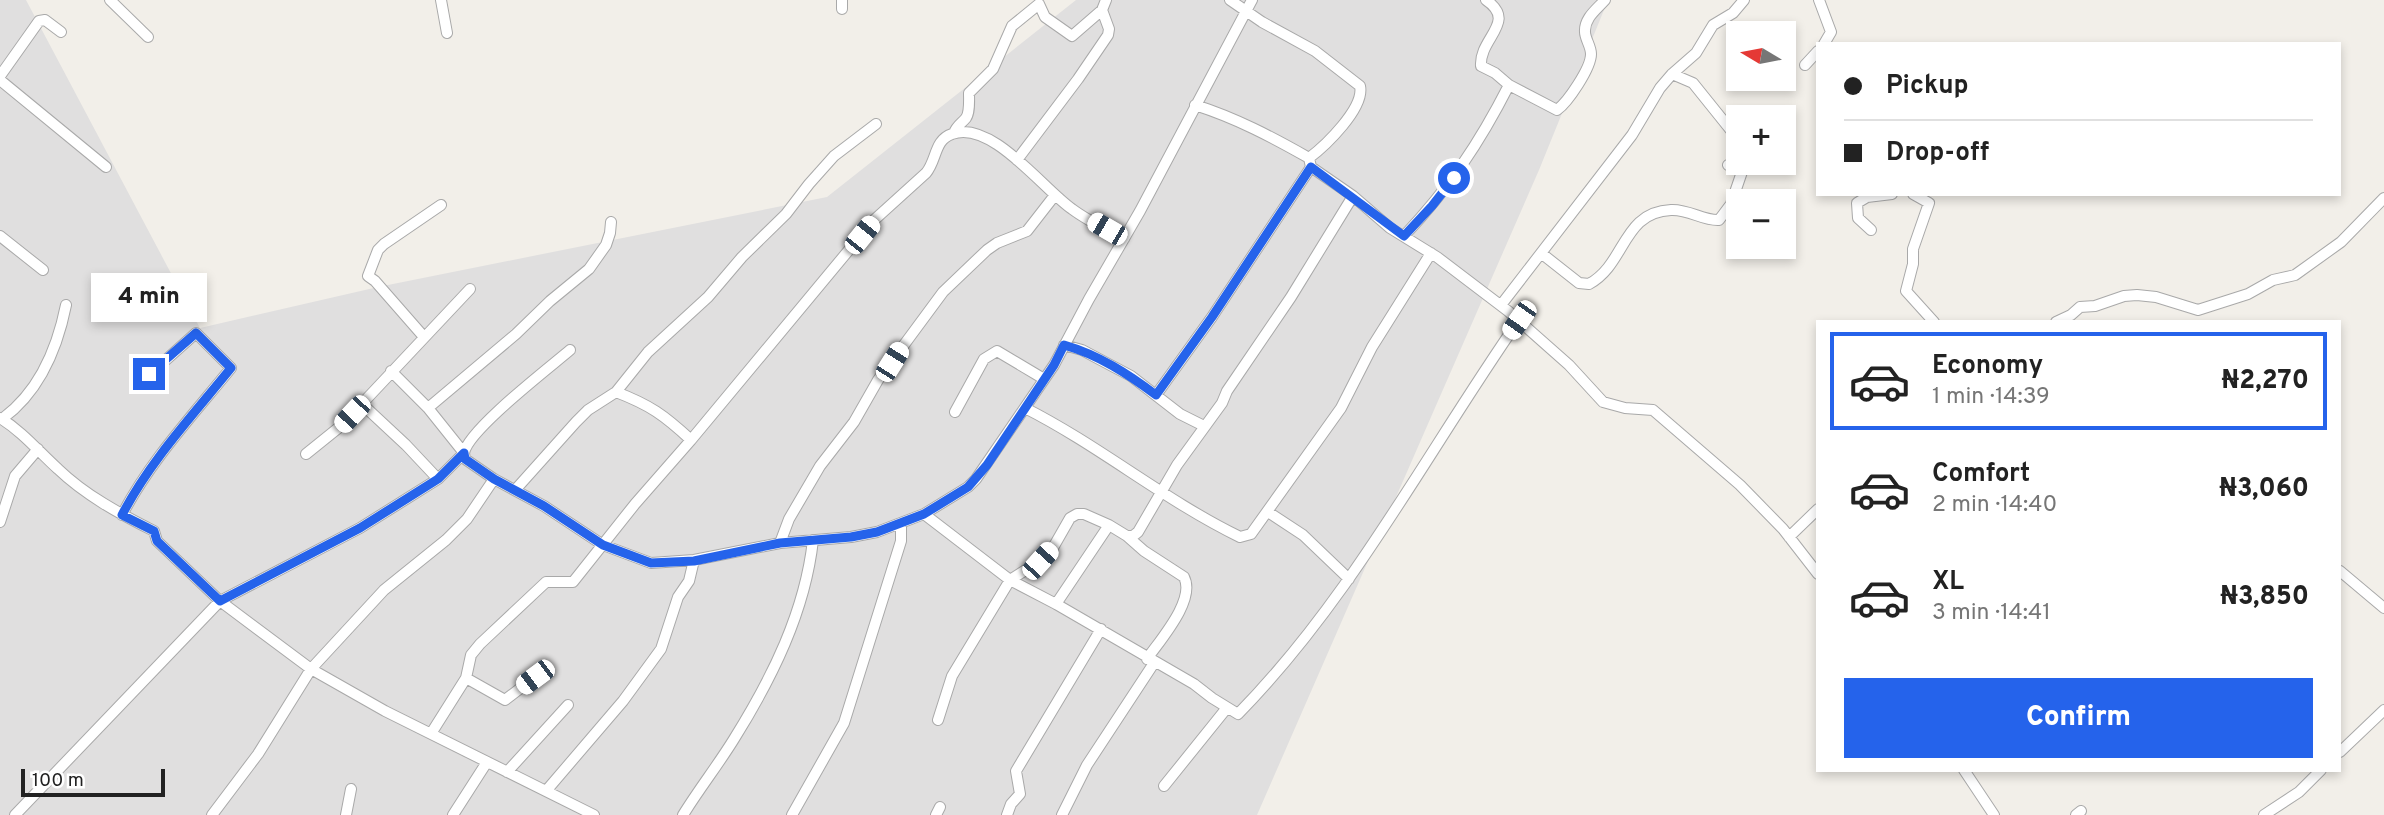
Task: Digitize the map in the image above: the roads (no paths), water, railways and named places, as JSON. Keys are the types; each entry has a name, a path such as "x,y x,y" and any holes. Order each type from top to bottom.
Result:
{"street":[{"path":"110,0 148,37"},
{"path":"441,0 447,33"},
{"path":"1156,395 1212,317 1310,163 1339,131 1360,97 1360,86 1315,51 1230,0"},
{"path":"391,371 428,408 464,453 465,459 603,545 651,563 694,561 780,543 864,535 924,514 968,487 987,465 1044,379 1124,239 1252,0"},
{"path":"1486,0 1493,5 1499,20 1497,28 1483,47 1481,66 1509,85 1557,110 1568,102 1588,66 1591,55 1585,33 1590,16 1605,0"},
{"path":"1501,305 1633,135 1660,88 1696,53 1713,25 1733,13 1744,0"},
{"path":"1819,0 1831,32 1825,42"},
{"path":"954,133 957,124 966,118 970,105 969,93 993,69 1012,26 1039,4 1045,17 1072,36 1104,5"},
{"path":"1017,160 1108,35 1104,5"},
{"path":"61,32 46,20 40,20 0,78 106,167"},
{"path":"1805,65 1816,53"},
{"path":"1672,74 1693,83 1726,124"},
{"path":"1404,236 1432,206 1472,152 1509,85"},
{"path":"1195,105 1248,125 1310,163 1372,214 1431,253 1501,305 1569,365 1603,402 1625,408 1653,410 1740,485 1789,537 1816,572"},
{"path":"516,489 582,416 616,392 648,352 708,297 742,257 786,214 834,156 876,124"},
{"path":"432,732 466,678 471,655 480,643 546,582 573,582 635,504 873,221 926,173 933,164 937,145 944,138 954,133 968,132 992,141 1072,209 1124,239"},
{"path":"1541,253 1578,283 1589,284 1600,277 1619,253 1635,225 1650,214 1671,210 1686,211 1711,220 1719,220 1731,204 1741,175"},
{"path":"780,543 789,519 820,466 853,422 878,380 943,292 987,250 1027,231 1055,195"},
{"path":"1127,536 1138,532 1204,426 1291,297 1353,196"},
{"path":"1871,230 1857,218 1857,202 1875,196"},
{"path":"1916,196 1930,204 1913,249 1913,264 1906,291 1932,320"},
{"path":"2060,320 2080,307 2095,306 2124,296 2156,298 2198,310 2248,294 2273,280 2295,275 2341,242 2384,198"},
{"path":"424,337 368,276 378,250 384,244 441,205"},
{"path":"428,408 589,269 606,245 611,222"},
{"path":"0,236 43,270"},
{"path":"1025,408 1091,445 1161,494 1240,537 1251,534 1341,408 1372,347 1431,253"},
{"path":"306,454 342,425 470,289"},
{"path":"66,305 60,336 48,362 19,407 1,419 20,431 75,483 122,515 154,531 157,541 220,601 311,669 385,710 594,815"},
{"path":"924,514 1010,580 1195,684 1226,709 1238,715 1301,643 1349,579 1519,320"},
{"path":"122,515 139,485 231,368 196,333 149,374"},
{"path":"1064,345 1082,350 1131,376 1180,414 1204,426"},
{"path":"15,815 220,601 360,528 438,479 464,453 468,441 570,350"},
{"path":"955,412 984,359 997,351 1044,379"},
{"path":"616,392 646,403 691,440"},
{"path":"362,404 438,479"},
{"path":"0,522 15,477 38,449"},
{"path":"212,815 258,754 311,669 383,590 446,540 467,519 494,479"},
{"path":"1789,537 1816,511"},
{"path":"1268,512 1303,536 1349,579"},
{"path":"938,720 952,676 1010,580 1040,561 1054,546 1070,518 1084,514 1109,525 1184,578 1187,584 1184,603 1087,765 1062,815"},
{"path":"792,815 844,723 901,541 901,523"},
{"path":"1056,604 1109,525"},
{"path":"683,815 736,736 768,680 801,603 813,540"},
{"path":"546,791 623,701 661,649 678,597 689,581 694,561"},
{"path":"2341,572 2384,608"},
{"path":"1007,815 1011,804 1020,794 1016,771 1101,629"},
{"path":"466,678 505,700 535,677"},
{"path":"507,772 568,705"},
{"path":"1164,786 1226,709"},
{"path":"2341,751 2384,710"},
{"path":"453,815 487,762"},
{"path":"1965,772 1994,815"},
{"path":"2264,815 2300,792 2319,772"},
{"path":"346,815 351,789"}]}
